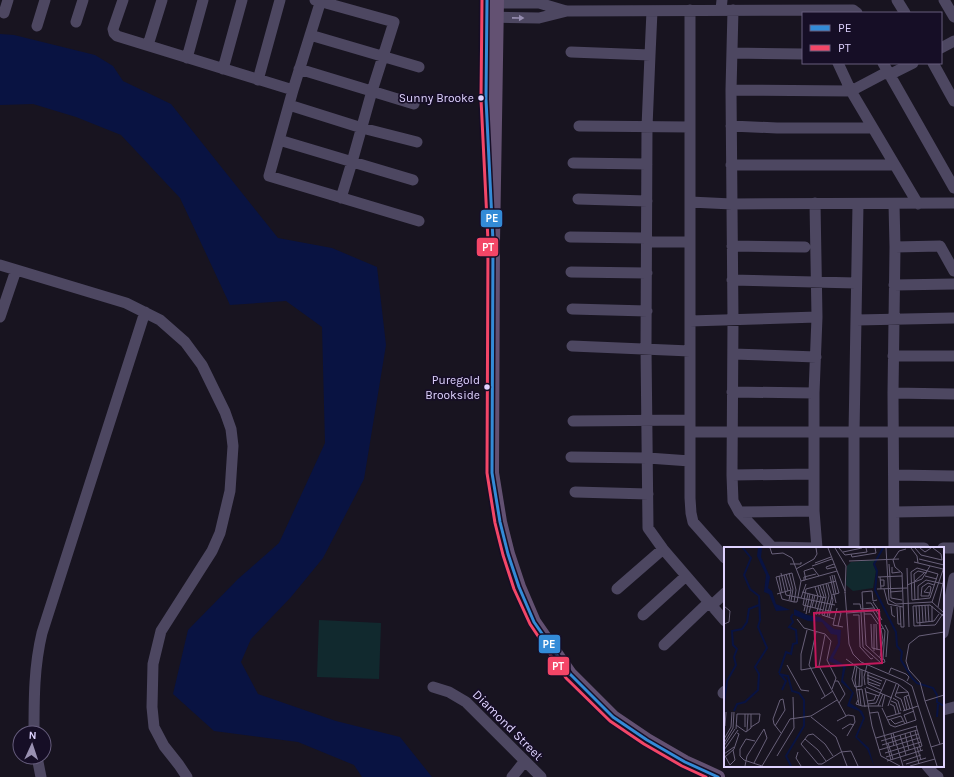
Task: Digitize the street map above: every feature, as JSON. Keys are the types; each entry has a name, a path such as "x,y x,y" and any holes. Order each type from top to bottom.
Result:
{"main road":[{"path":"492,1 492,473 500,522 508,554 519,587 534,622 570,674 612,717 647,740 685,762 718,777"}],"street":[{"path":"4,13 8,0"},
{"path":"37,26 44,0"},
{"path":"76,22 83,0"},
{"path":"123,0 113,29 116,36 293,90"},
{"path":"148,46 162,0"},
{"path":"187,58 203,0"},
{"path":"223,69 242,0"},
{"path":"258,80 280,0"},
{"path":"898,0 904,12"},
{"path":"340,198 394,22 318,1 269,176 340,198 419,221"},
{"path":"492,1 539,3 567,11"},
{"path":"949,3 954,17"},
{"path":"492,17 539,18 567,11 690,10 721,5 733,10 853,10 856,12"},
{"path":"690,10 690,498 691,513 694,522 724,557"},
{"path":"733,10 731,90 733,502 739,512 772,547"},
{"path":"652,11 647,127 646,348 648,528 663,549 724,620"},
{"path":"310,34 419,67"},
{"path":"942,47 954,41"},
{"path":"571,52 650,55"},
{"path":"732,53 802,54"},
{"path":"838,64 851,91 872,128 918,204"},
{"path":"731,90 851,91 887,70 909,64"},
{"path":"934,64 951,87 954,101"},
{"path":"299,69 414,104"},
{"path":"887,70 950,172 954,188"},
{"path":"289,105 362,128 417,142"},
{"path":"579,126 690,127"},
{"path":"731,126 777,128 872,128"},
{"path":"279,140 414,180"},
{"path":"573,163 647,164"},
{"path":"731,164 894,165"},
{"path":"578,199 647,201"},
{"path":"690,202 732,204 954,203"},
{"path":"815,203 817,317 814,392 814,511 817,547"},
{"path":"854,547 854,433 858,204"},
{"path":"894,204 894,547"},
{"path":"570,237 689,242"},
{"path":"732,246 805,247"},
{"path":"895,247 940,246 954,271"},
{"path":"0,265 126,303 160,320 185,342 202,365 229,423 233,446 230,491 220,533 212,551 161,631 153,664 152,707 154,727 162,742 187,777"},
{"path":"0,317 16,270"},
{"path":"571,272 647,273"},
{"path":"732,280 856,283"},
{"path":"894,285 954,284"},
{"path":"572,309 646,311"},
{"path":"34,725 36,668 42,633 145,312"},
{"path":"690,321 817,317"},
{"path":"856,320 954,318"},
{"path":"572,346 690,351"},
{"path":"733,354 816,358"},
{"path":"893,356 954,356"},
{"path":"732,392 814,392"},
{"path":"893,393 954,394"},
{"path":"573,421 690,420"},
{"path":"690,432 954,432"},
{"path":"571,457 648,458 690,461"},
{"path":"732,475 814,474"},
{"path":"894,475 954,476"},
{"path":"575,492 648,494"},
{"path":"739,512 814,511"},
{"path":"894,512 954,511"},
{"path":"617,589 663,549"},
{"path":"643,615 686,576"},
{"path":"944,622 950,583"},
{"path":"664,645 710,604 724,594"},
{"name":"Diamond Street","path":"432,687 450,692 466,702 524,762 541,777"},
{"path":"944,710 954,707"},
{"path":"512,777 524,762"},
{"path":"39,765 41,777"},
{"path":"928,767 938,777"}],"green space":[{"path":"319,620 381,623 379,679 317,677"}],"shaded area":[{"path":"0,34 14,35 95,55 113,66 123,81 171,104 278,238 332,248 377,267 386,345 364,479 323,558 291,597 251,639 241,662 258,694 336,721 400,737 432,777 362,777 354,765 298,742 214,731 173,694 188,630 238,579 279,543 325,443 322,327 286,301 230,305 180,198 121,135 76,117 33,104 0,105"}],"transit line":[{"name":"PT","path":"482,0 481,99 488,241 487,473 495,523 503,555 514,589 530,624 566,678 610,721 644,744 682,766 706,777"},
{"name":"PE","path":"487,0 486,99 493,241 492,473 500,522 508,554 519,587 534,622 570,674 613,717 647,740 685,762 718,777"}],"place":[{"name":"Sunny Brooke","path":"481,98"},
{"name":"Puregold Brookside","path":"487,387"}]}
